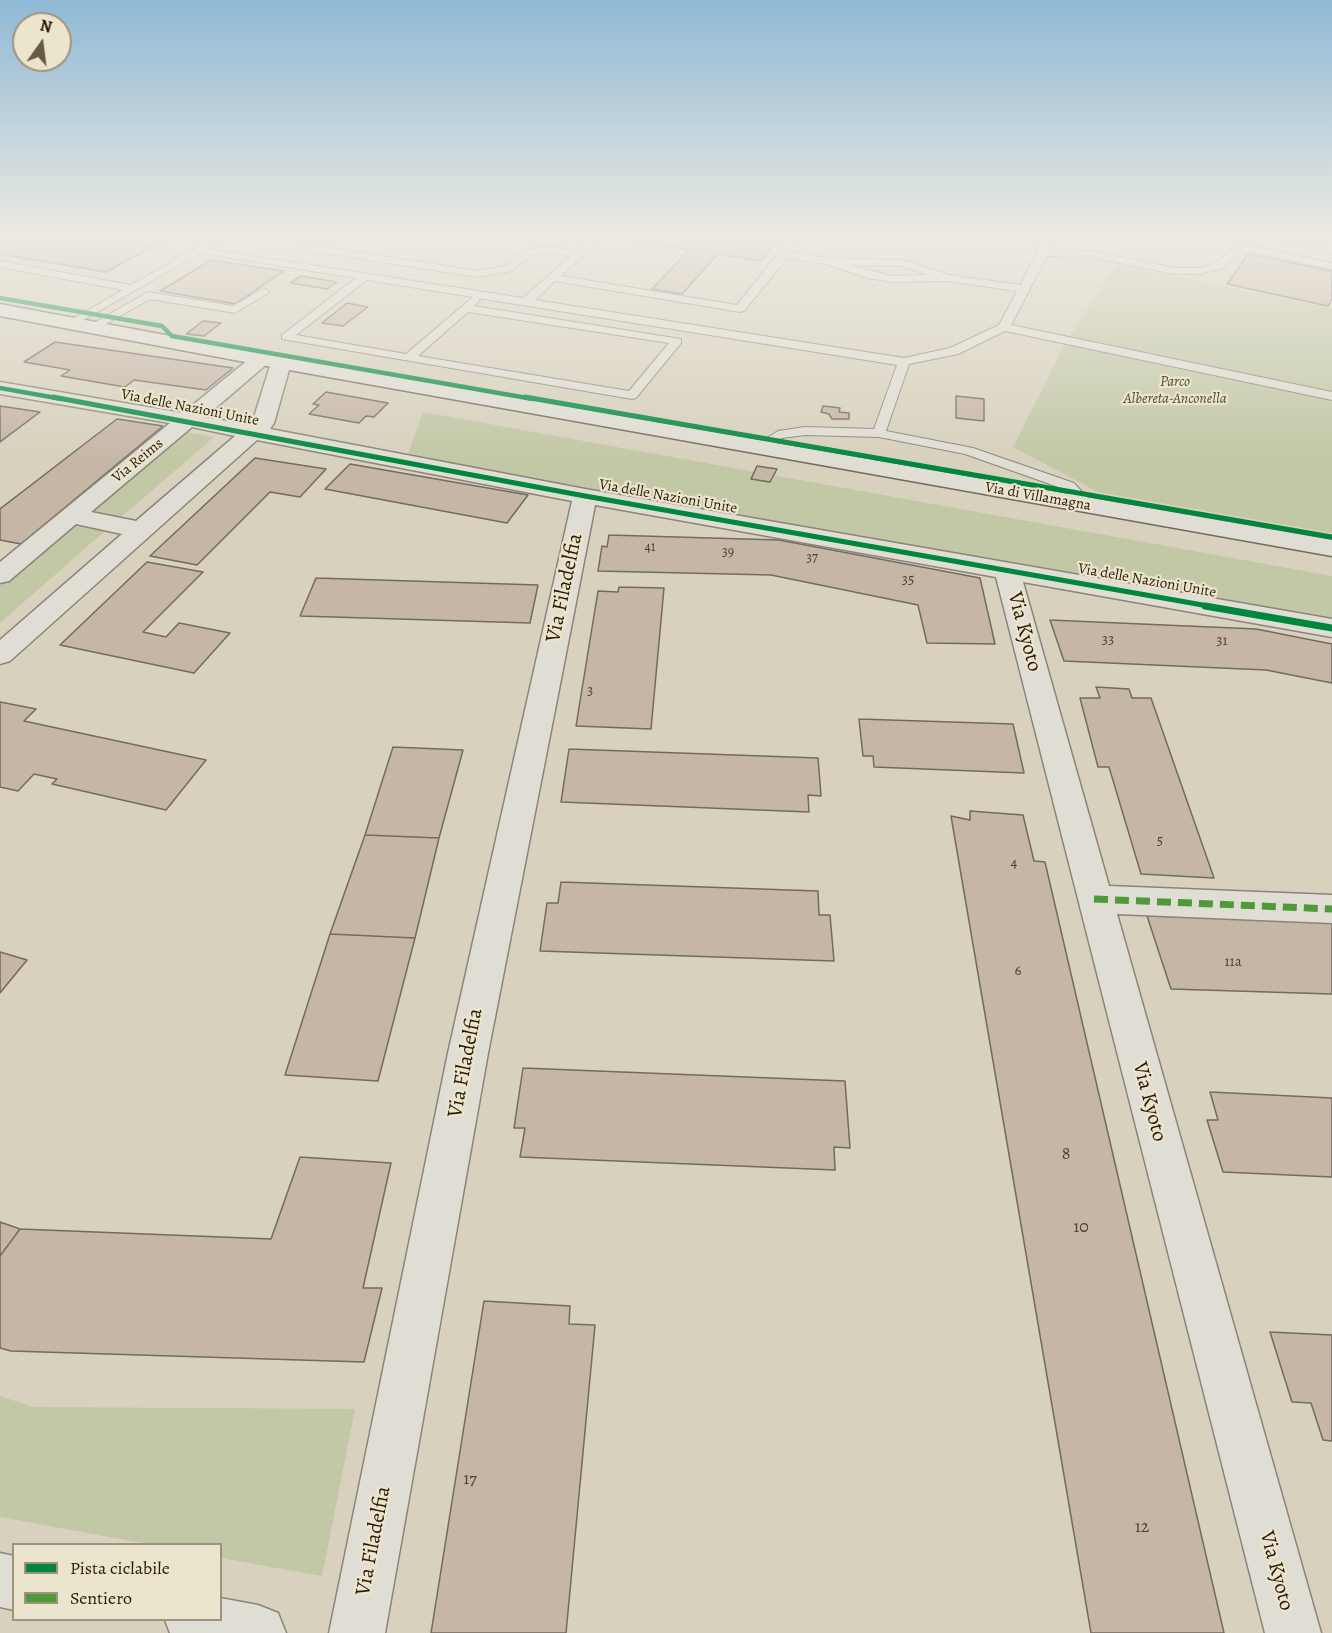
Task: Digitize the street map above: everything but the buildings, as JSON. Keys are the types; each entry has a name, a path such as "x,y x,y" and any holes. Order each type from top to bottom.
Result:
{"street":[{"name":"Via di Villamagna","path":"1,310 271,361 1332,548"},
{"name":"Via Reims","path":"0,575 188,420 271,361"},
{"path":"3,650 263,423 271,361"},
{"name":"Via delle Nazioni Unite","path":"0,388 188,420 585,496 1332,628"},
{"name":"Via Filadelfia","path":"357,1633 468,1053 585,496"},
{"path":"71,516 142,530"},
{"name":"Via Kyoto","path":"1007,570 1293,1633"},
{"path":"1094,898 1332,909"},
{"path":"197,1621 258,1633"}],"lane":[{"path":"83,325 103,310"},
{"path":"83,325 115,310"},
{"path":"321,310 286,337 632,395 677,341 480,310"},
{"path":"409,358 463,310"},
{"path":"584,310 904,362 954,351 1004,327 1013,310"},
{"path":"1004,327 1332,396"},
{"path":"879,433 904,362"},
{"path":"758,448 778,435 805,431 879,433 968,451 1069,486 1088,506"}],"green space":[{"name":"Parco Albereta-Anconella","path":"1087,310 1332,310 1332,533 1098,492 1013,447 1067,340"},
{"path":"423,412 1332,576 1332,619 407,457"},
{"path":"181,431 214,437 119,519 84,512"},
{"path":"73,524 106,530 0,623 0,585"},
{"path":"0,1396 33,1407 355,1409 322,1576 222,1558 222,1543 143,1543 0,1517"}],"marked path":[{"path":"1094,899 1332,909"}],"cycle path":[{"path":"71,310 162,326 172,336 1332,537"},
{"path":"0,388 188,420 585,496 1332,628"}]}
